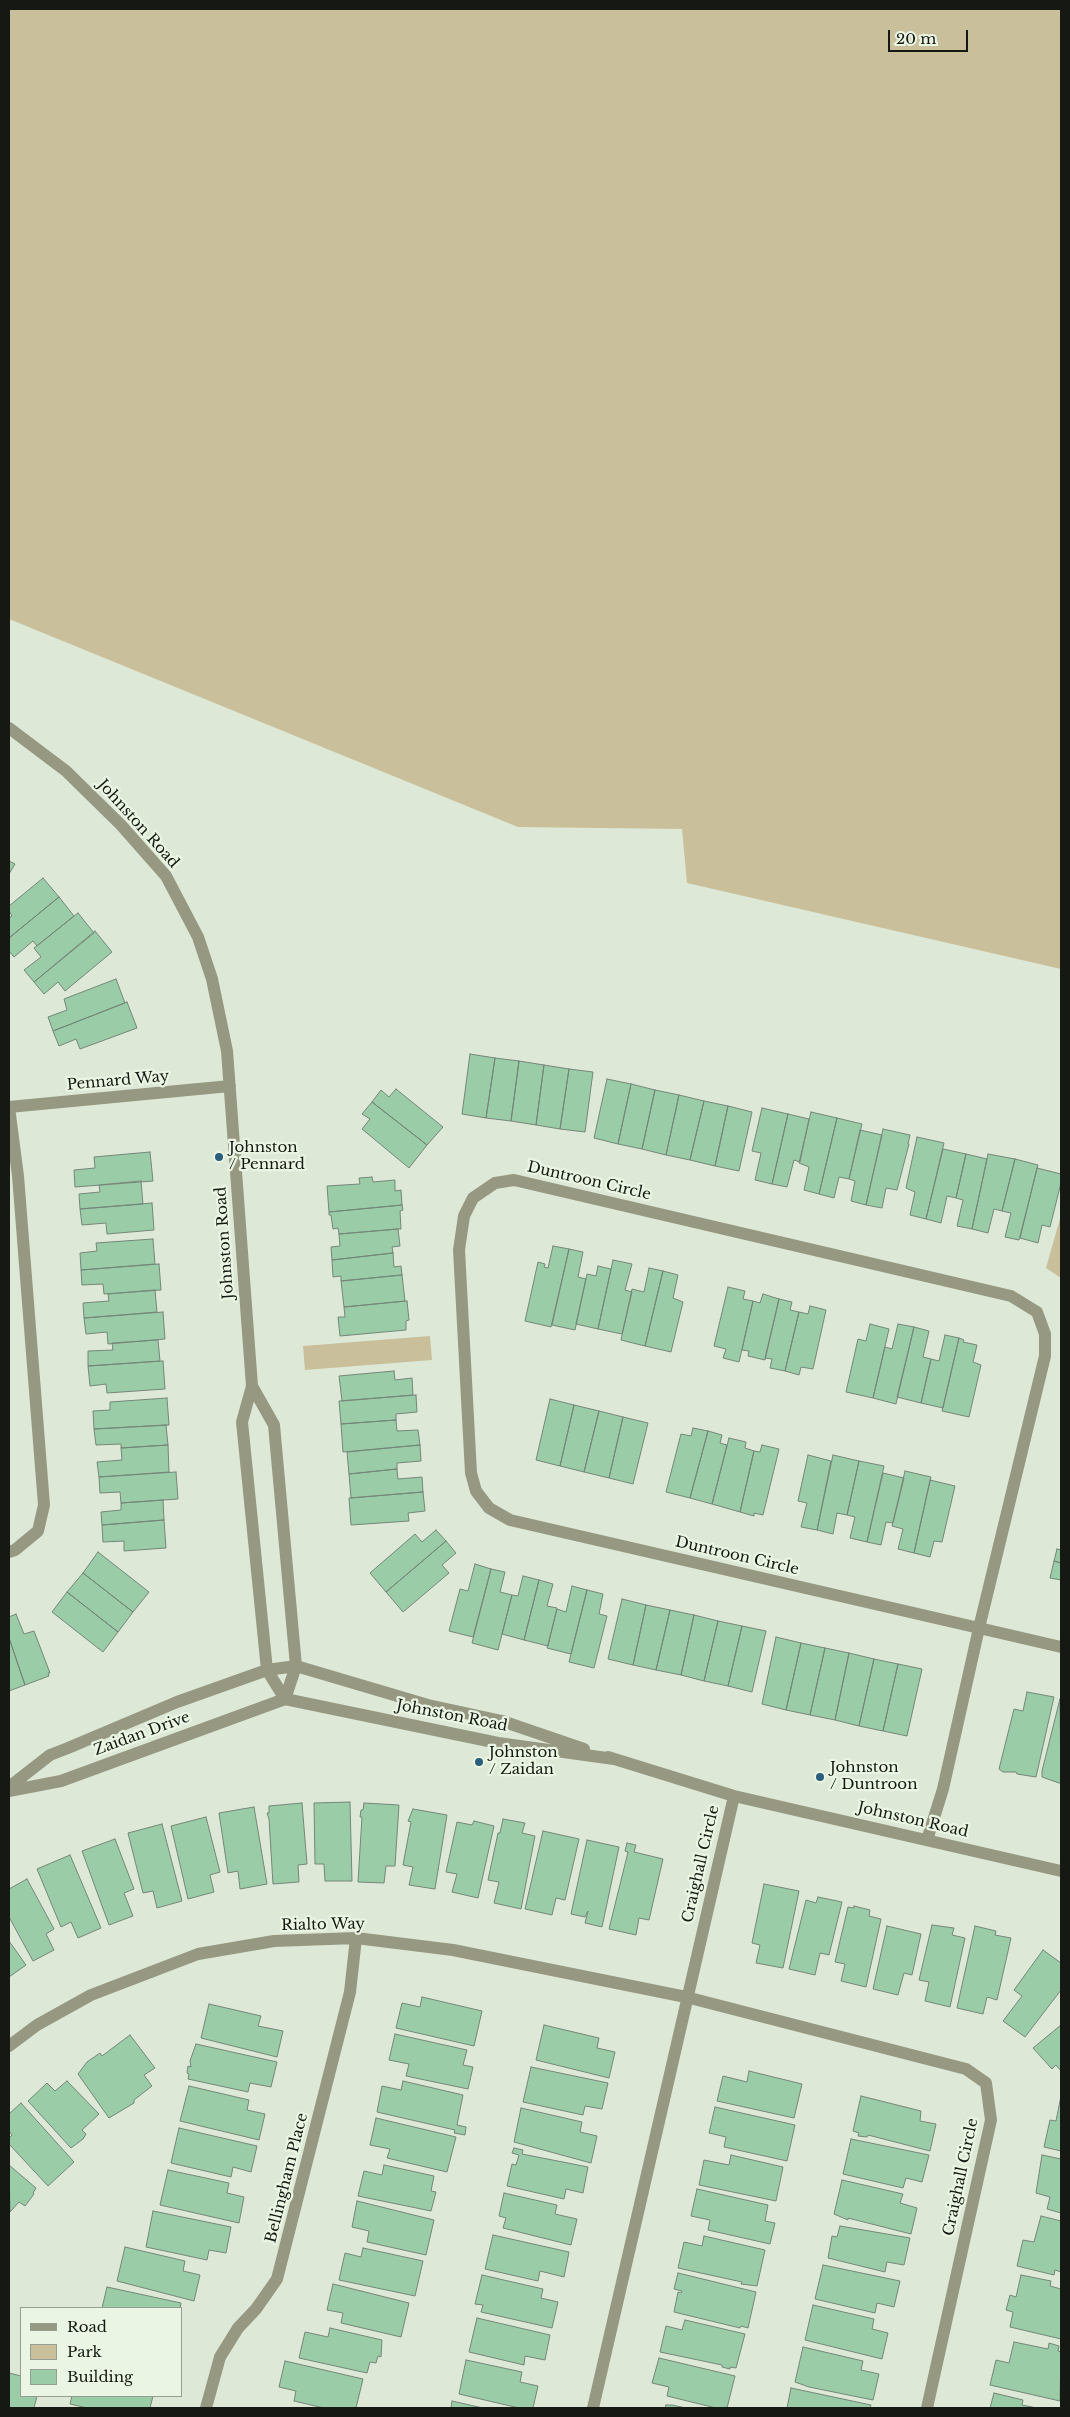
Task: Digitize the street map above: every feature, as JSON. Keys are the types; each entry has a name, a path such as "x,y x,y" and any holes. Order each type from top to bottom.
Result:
{"street":[{"name":"Johnston Road","path":"9,728 66,771 121,825 166,876 198,937 212,979 227,1051 230,1086 252,1386 242,1422 267,1670 285,1699 498,1743 614,1759"},
{"name":"Pennard Way","path":"9,1107 230,1086"},
{"path":"9,1107 18,1176 44,1505 38,1531 15,1550 9,1552"},
{"name":"Duntroon Circle","path":"927,1840 943,1789 979,1628 1045,1356 1045,1334 1037,1312 1011,1296 514,1180 495,1183 474,1198 464,1216 459,1250 471,1473 476,1491 489,1508 510,1520 979,1628"},
{"name":"Johnston Road","path":"252,1386 274,1425 296,1666 285,1699"},
{"path":"979,1628 1061,1647"},
{"name":"Johnston Road","path":"267,1670 296,1666 428,1705 502,1721 614,1759 734,1796 1061,1871"},
{"name":"Zaidan Drive","path":"9,1787 50,1755 176,1702 267,1670"},
{"name":"Zaidan Drive","path":"9,1791 61,1780 285,1699"},
{"name":"Craighall Circle","path":"592,2408 734,1796"},
{"name":"Rialto Way","path":"9,2046 37,2025 91,1995 198,1954 274,1942 356,1938 453,1950 686,1997"},
{"name":"Bellingham Place","path":"206,2408 220,2357 238,2328 256,2309 277,2279 350,1992 356,1938"},
{"name":"Craighall Circle","path":"686,1997 966,2069 986,2082 991,2120 927,2408"}],"green space":[{"path":"9,9 1061,9 1061,969 687,883 682,829 518,827 9,619"},
{"path":"1061,1215 1061,1278 1046,1268"},
{"path":"430,1336 432,1360 305,1370 303,1346"}],"building":[{"path":"9,861 15,864 9,874"},
{"path":"43,878 59,897 9,938 9,918 12,916 9,906"},
{"path":"59,897 74,916 37,946 33,941 14,957 9,951 9,938"},
{"path":"78,913 94,933 34,982 24,970 41,957 34,948"},
{"path":"95,931 112,952 65,991 58,982 44,994 34,982"},
{"path":"116,979 125,1003 53,1031 48,1017 67,1010 64,999"},
{"path":"127,1002 137,1028 80,1049 76,1039 59,1046 53,1031"},
{"path":"470,1054 495,1058 486,1118 462,1114"},
{"path":"495,1058 519,1061 511,1121 486,1118"},
{"path":"519,1061 544,1065 536,1125 511,1121"},
{"path":"544,1065 569,1069 560,1129 536,1125"},
{"path":"569,1069 593,1072 585,1132 560,1129"},
{"path":"607,1079 631,1084 618,1144 594,1138"},
{"path":"631,1084 655,1090 642,1149 618,1144"},
{"path":"396,1089 443,1127 427,1145 372,1102 381,1090 389,1097"},
{"path":"655,1090 679,1095 666,1155 642,1149"},
{"path":"679,1095 704,1101 690,1160 666,1155"},
{"path":"704,1101 728,1106 715,1166 690,1160"},
{"path":"372,1102 427,1145 409,1168 362,1129 370,1119 362,1114"},
{"path":"728,1106 752,1112 739,1171 715,1166"},
{"path":"762,1108 788,1114 772,1184 755,1180 761,1153 752,1151"},
{"path":"811,1112 837,1118 819,1194 804,1190 809,1167 799,1163"},
{"path":"788,1114 809,1119 800,1162 794,1160 787,1187 772,1184"},
{"path":"837,1118 862,1124 849,1179 839,1177 834,1198 819,1194"},
{"path":"883,1129 910,1135 897,1190 886,1188 882,1208 866,1205"},
{"path":"860,1130 882,1135 866,1205 851,1201 855,1181 849,1179"},
{"path":"917,1137 944,1143 926,1219 910,1215 915,1192 906,1188"},
{"path":"943,1149 966,1154 956,1198 947,1196 941,1223 926,1219"},
{"path":"150,1152 153,1181 75,1187 74,1170 95,1168 94,1157"},
{"path":"966,1154 987,1159 972,1229 957,1226 963,1200 956,1198"},
{"path":"988,1154 1015,1159 1002,1211 994,1209 988,1233 972,1229"},
{"path":"1015,1159 1038,1165 1019,1240 1005,1237 1011,1213 1002,1211"},
{"path":"1037,1168 1061,1174 1061,1183 1050,1227 1042,1225 1038,1243 1020,1238"},
{"path":"372,1177 373,1182 395,1180 395,1191 401,1190 402,1205 329,1212 327,1186 360,1184 359,1178"},
{"path":"141,1181 143,1204 80,1209 79,1194 100,1192 99,1185"},
{"path":"152,1203 154,1230 107,1234 106,1223 82,1225 80,1209"},
{"path":"402,1205 403,1210 400,1211 401,1229 339,1234 338,1228 333,1229 331,1215 329,1215 329,1212"},
{"path":"398,1229 400,1246 392,1247 393,1253 332,1260 331,1247 340,1246 339,1234"},
{"path":"153,1239 155,1264 81,1270 80,1253 97,1251 96,1243"},
{"path":"553,1246 569,1249 551,1327 525,1321 538,1262 545,1264 544,1267 548,1268"},
{"path":"569,1249 583,1252 578,1277 586,1279 575,1330 552,1325"},
{"path":"393,1253 394,1267 401,1266 402,1275 341,1281 341,1276 333,1277 332,1260"},
{"path":"613,1260 632,1264 625,1290 632,1292 622,1334 598,1329"},
{"path":"159,1264 161,1290 104,1294 103,1284 82,1285 81,1270"},
{"path":"598,1266 611,1269 598,1329 576,1324 587,1274 596,1276"},
{"path":"649,1268 663,1271 645,1346 621,1340 632,1289 644,1292"},
{"path":"663,1271 678,1275 673,1298 683,1302 671,1352 645,1346"},
{"path":"402,1275 405,1301 344,1307 341,1281"},
{"path":"728,1287 745,1291 743,1299 753,1301 739,1362 723,1358 726,1349 714,1346"},
{"path":"155,1290 157,1312 84,1318 83,1303 109,1301 108,1294"},
{"path":"763,1294 779,1299 765,1360 748,1356 749,1351 742,1350 753,1301 760,1303"},
{"path":"779,1299 792,1302 790,1310 799,1312 785,1371 770,1368 772,1359 765,1358"},
{"path":"407,1301 409,1320 406,1321 406,1330 340,1336 338,1317 345,1317 344,1307"},
{"path":"810,1306 826,1310 813,1369 801,1367 799,1375 785,1371 799,1312 808,1314"},
{"path":"163,1312 165,1339 108,1344 107,1332 86,1334 84,1318"},
{"path":"870,1324 889,1329 873,1398 846,1392 858,1339 866,1341"},
{"path":"898,1324 914,1327 896,1404 873,1398 885,1347 892,1349"},
{"path":"914,1327 929,1331 923,1357 931,1359 921,1403 897,1397"},
{"path":"945,1335 959,1338 943,1408 921,1403 931,1359 939,1361"},
{"path":"959,1338 964,1340 963,1342 977,1345 973,1362 981,1365 969,1417 942,1411"},
{"path":"158,1340 160,1361 88,1366 88,1351 113,1350 112,1343"},
{"path":"163,1361 165,1389 107,1393 106,1384 90,1386 88,1366"},
{"path":"394,1371 395,1380 412,1378 413,1395 342,1401 339,1376"},
{"path":"416,1395 417,1412 396,1414 396,1420 341,1424 339,1401"},
{"path":"167,1398 169,1425 94,1429 93,1411 110,1410 110,1402"},
{"path":"550,1399 574,1405 560,1466 536,1460"},
{"path":"574,1405 599,1411 584,1472 560,1466"},
{"path":"599,1411 623,1417 609,1478 584,1472"},
{"path":"623,1417 648,1423 633,1484 609,1478"},
{"path":"396,1420 397,1431 418,1430 420,1445 343,1452 341,1424"},
{"path":"166,1425 168,1445 121,1448 121,1444 96,1445 94,1429"},
{"path":"693,1428 708,1431 690,1498 666,1492 681,1434 691,1436"},
{"path":"708,1431 722,1435 720,1443 727,1445 712,1504 690,1498"},
{"path":"729,1438 746,1442 745,1448 754,1451 740,1512 712,1504"},
{"path":"168,1445 169,1472 99,1477 97,1462 122,1460 121,1448"},
{"path":"420,1445 421,1461 397,1463 397,1469 349,1474 347,1452"},
{"path":"762,1445 779,1449 763,1515 754,1513 754,1516 740,1512 754,1451 760,1452"},
{"path":"808,1455 831,1461 817,1530 801,1527 807,1503 798,1501"},
{"path":"833,1455 859,1461 847,1515 837,1513 833,1534 817,1530"},
{"path":"859,1461 884,1466 867,1542 850,1538 855,1517 847,1515"},
{"path":"397,1469 398,1479 422,1477 423,1492 351,1498 349,1474"},
{"path":"905,1471 931,1477 914,1553 898,1549 903,1529 892,1526"},
{"path":"176,1472 178,1499 121,1503 120,1492 100,1493 99,1477"},
{"path":"883,1473 904,1478 893,1523 886,1522 881,1545 867,1542"},
{"path":"930,1480 955,1486 942,1542 934,1541 930,1557 914,1553"},
{"path":"423,1492 425,1511 408,1513 409,1521 351,1525 349,1498"},
{"path":"163,1500 164,1520 102,1525 101,1512 121,1510 121,1503"},
{"path":"164,1520 166,1548 124,1551 124,1541 103,1542 102,1525"},
{"path":"436,1530 446,1541 386,1592 370,1573 415,1534 422,1542"},
{"path":"446,1541 456,1553 442,1565 449,1573 403,1612 386,1592"},
{"path":"1057,1549 1061,1550 1061,1563 1054,1561"},
{"path":"98,1552 149,1592 133,1612 83,1573"},
{"path":"1054,1561 1061,1563 1061,1580 1050,1578"},
{"path":"475,1564 491,1569 473,1637 449,1631 460,1589 468,1591"},
{"path":"491,1569 505,1572 500,1592 512,1595 498,1650 472,1643"},
{"path":"83,1573 133,1612 118,1632 67,1592"},
{"path":"523,1576 539,1580 524,1640 502,1634 512,1595 518,1596"},
{"path":"539,1580 553,1584 547,1606 557,1608 548,1646 524,1640"},
{"path":"572,1586 587,1590 571,1654 547,1648 557,1609 566,1612"},
{"path":"587,1590 603,1594 599,1614 607,1616 594,1668 569,1662"},
{"path":"67,1592 118,1632 103,1652 52,1612"},
{"path":"622,1599 646,1605 633,1665 608,1659"},
{"path":"646,1605 670,1610 656,1670 633,1665"},
{"path":"670,1610 694,1615 681,1675 656,1670"},
{"path":"16,1614 24,1634 34,1631 50,1673 48,1673 49,1676 25,1685 9,1638 9,1617"},
{"path":"694,1615 718,1621 704,1681 681,1675"},
{"path":"718,1621 742,1626 728,1686 704,1681"},
{"path":"742,1626 766,1631 752,1692 728,1686"},
{"path":"776,1637 801,1643 786,1710 762,1704"},
{"path":"9,1638 25,1685 9,1691"},
{"path":"801,1643 825,1648 810,1715 786,1710"},
{"path":"825,1648 849,1653 835,1720 810,1715"},
{"path":"849,1653 874,1659 859,1726 835,1720"},
{"path":"874,1659 898,1664 883,1731 859,1726"},
{"path":"898,1664 922,1669 907,1736 883,1731"},
{"path":"1027,1692 1054,1697 1036,1777 1017,1774 1016,1772 1003,1772 999,1769 1014,1709 1023,1711"},
{"path":"1060,1699 1061,1783 1059,1783 1042,1777 1042,1771"},
{"path":"350,1802 352,1881 325,1881 324,1864 315,1864 314,1803"},
{"path":"302,1803 307,1864 298,1865 299,1882 273,1884 267,1813 269,1813 269,1806"},
{"path":"364,1803 399,1805 395,1866 386,1866 384,1883 358,1882 362,1817 360,1817"},
{"path":"254,1807 267,1884 240,1889 238,1871 228,1873 219,1813"},
{"path":"413,1809 447,1815 435,1889 409,1885 413,1867 403,1865 411,1822 408,1821"},
{"path":"206,1817 220,1872 210,1875 214,1892 188,1899 171,1826"},
{"path":"503,1819 525,1823 522,1833 535,1836 521,1909 494,1903 499,1882 488,1880 498,1833 500,1833"},
{"path":"474,1821 494,1826 478,1898 452,1892 457,1874 446,1872 457,1822 472,1825"},
{"path":"162,1824 182,1901 157,1908 153,1891 143,1893 128,1833"},
{"path":"543,1831 579,1839 565,1900 556,1898 552,1915 525,1909"},
{"path":"115,1839 134,1889 124,1893 133,1916 109,1925 82,1851"},
{"path":"587,1840 619,1847 602,1927 585,1923 588,1911 585,1917 571,1914"},
{"path":"627,1843 636,1845 634,1852 663,1859 649,1920 639,1918 636,1935 609,1929 628,1852 625,1851"},
{"path":"70,1855 101,1928 78,1938 71,1922 61,1927 37,1869"},
{"path":"27,1879 54,1929 46,1934 54,1950 33,1961 9,1917 9,1889"},
{"path":"764,1884 799,1891 783,1968 756,1963 760,1945 752,1943"},
{"path":"818,1897 842,1902 829,1955 820,1953 815,1975 789,1969 806,1900 816,1903"},
{"path":"854,1906 870,1910 869,1916 881,1919 866,1987 841,1981 845,1964 835,1962 848,1907 854,1908"},
{"path":"932,1925 954,1928 952,1935 965,1938 950,2007 925,2001 929,1982 919,1980"},
{"path":"887,1926 921,1934 912,1975 904,1973 898,1995 873,1989"},
{"path":"975,1926 996,1931 995,1935 1011,1938 997,2000 987,1997 983,2014 957,2008"},
{"path":"9,1941 26,1965 9,1977"},
{"path":"1043,1950 1061,1963 1061,1990 1025,2037 1003,2021 1022,1996 1014,1990"},
{"path":"422,1997 482,2011 474,2046 396,2028 402,2003 420,2007"},
{"path":"209,2004 261,2016 258,2026 283,2031 277,2057 201,2038"},
{"path":"544,2025 599,2038 597,2048 615,2052 609,2078 536,2060"},
{"path":"1061,2025 1061,2071 1056,2065 1052,2069 1033,2048"},
{"path":"395,2034 467,2050 463,2065 473,2067 468,2089 406,2076 409,2064 389,2060"},
{"path":"130,2035 155,2068 144,2075 152,2086 134,2100 134,2103 109,2118 78,2074 87,2062 100,2053 102,2056"},
{"path":"196,2044 277,2062 271,2087 250,2083 248,2092 188,2079 188,2066 191,2067 190,2061"},
{"path":"531,2067 608,2083 602,2109 585,2106 583,2115 523,2102"},
{"path":"749,2071 802,2084 794,2118 717,2101 723,2076 747,2082"},
{"path":"67,2081 99,2114 82,2130 86,2134 83,2139 71,2148 28,2101 47,2083 55,2091"},
{"path":"403,2081 463,2095 457,2125 466,2127 465,2135 454,2133 455,2130 377,2112 382,2086 401,2090"},
{"path":"189,2086 249,2100 247,2110 265,2114 259,2140 180,2121"},
{"path":"861,2096 921,2111 920,2121 936,2124 930,2151 868,2135 867,2137 858,2136 859,2133 853,2131"},
{"path":"1061,2096 1061,2151 1044,2147 1050,2120 1056,2121"},
{"path":"21,2103 74,2162 48,2186 9,2144 9,2138 12,2135 9,2131 9,2114"},
{"path":"715,2107 795,2125 787,2161 724,2147 726,2137 709,2133"},
{"path":"521,2108 582,2122 580,2132 597,2136 591,2163 514,2142"},
{"path":"376,2118 456,2137 447,2172 387,2158 390,2149 370,2145"},
{"path":"179,2128 257,2146 251,2172 233,2167 231,2177 171,2163"},
{"path":"851,2139 929,2155 922,2182 906,2178 903,2188 843,2174"},
{"path":"514,2148 523,2150 522,2154 588,2167 583,2193 566,2189 564,2199 507,2186 512,2164 516,2165 519,2155 512,2153"},
{"path":"731,2155 783,2167 776,2201 699,2185 704,2160 729,2165"},
{"path":"1042,2155 1061,2159 1061,2213 1047,2209 1050,2197 1036,2193"},
{"path":"9,2165 36,2188 25,2206 19,2202 10,2212"},
{"path":"384,2165 434,2176 431,2191 436,2192 431,2211 358,2196 364,2171 382,2175"},
{"path":"168,2170 229,2183 227,2193 244,2197 239,2223 160,2205"},
{"path":"842,2180 903,2194 900,2203 917,2208 911,2234 848,2218 848,2220 834,2214"},
{"path":"697,2189 768,2205 765,2221 775,2223 770,2244 708,2230 710,2220 691,2216"},
{"path":"504,2193 557,2205 555,2214 577,2219 571,2245 503,2228 506,2218 499,2216"},
{"path":"357,2201 434,2220 426,2255 367,2242 369,2231 352,2227"},
{"path":"153,2211 231,2227 226,2253 209,2250 207,2260 146,2247"},
{"path":"1041,2216 1061,2221 1061,2272 1055,2270 1054,2275 1017,2266 1023,2240 1034,2242"},
{"path":"840,2226 910,2238 904,2265 887,2262 885,2272 828,2258 832,2236 837,2237"},
{"path":"493,2235 569,2252 564,2277 540,2271 538,2281 485,2269"},
{"path":"704,2236 765,2250 757,2286 741,2284 742,2282 678,2268 684,2242 702,2246"},
{"path":"125,2247 185,2261 183,2271 200,2275 194,2301 117,2281"},
{"path":"363,2248 423,2261 415,2296 339,2280 345,2253 361,2257"},
{"path":"823,2265 900,2281 894,2307 877,2303 875,2313 815,2299"},
{"path":"678,2273 756,2292 748,2328 741,2326 740,2328 674,2312 678,2292 681,2293 682,2291 674,2289"},
{"path":"482,2275 543,2289 541,2298 558,2302 552,2328 481,2312 483,2305 475,2304"},
{"path":"1021,2275 1051,2281 1050,2286 1061,2289 1061,2339 1010,2327 1013,2312 1006,2310 1010,2295 1016,2297"},
{"path":"333,2284 409,2303 401,2337 341,2323 343,2313 327,2310"},
{"path":"107,2287 181,2303 180,2307 102,2307"},
{"path":"813,2305 874,2319 872,2329 888,2333 882,2359 805,2340"},
{"path":"477,2318 550,2335 545,2360 525,2356 524,2365 469,2352"},
{"path":"685,2320 745,2334 736,2368 730,2367 730,2369 722,2367 722,2365 660,2352 666,2326 682,2330"},
{"path":"330,2328 382,2340 381,2357 378,2356 376,2363 370,2362 367,2373 299,2358 305,2332 328,2337"},
{"path":"1014,2342 1048,2349 1049,2343 1059,2346 1058,2351 1061,2352 1060,2401 990,2385 996,2360 1009,2363"},
{"path":"803,2347 863,2361 861,2370 879,2374 873,2400 809,2387 795,2382"},
{"path":"659,2358 735,2376 727,2408 716,2408 667,2396 669,2387 652,2383"},
{"path":"466,2360 522,2372 520,2382 538,2386 533,2408 519,2408 459,2394"},
{"path":"285,2361 363,2379 356,2408 324,2408 294,2401 296,2391 279,2387"},
{"path":"9,2373 20,2376 20,2397 37,2397 34,2408 9,2408"},
{"path":"791,2388 871,2405 870,2408 787,2408"},
{"path":"994,2393 1023,2400 1022,2405 1037,2408 990,2408"},
{"path":"72,2397 153,2397 150,2408 87,2408 70,2404"},
{"path":"452,2401 483,2408 451,2408"},
{"path":"666,2405 672,2405 686,2408 665,2408"}],"place":[{"name":"Johnston / Pennard","path":"219,1157"},
{"name":"Johnston / Zaidan","path":"479,1762"},
{"name":"Johnston / Duntroon","path":"820,1777"}]}
